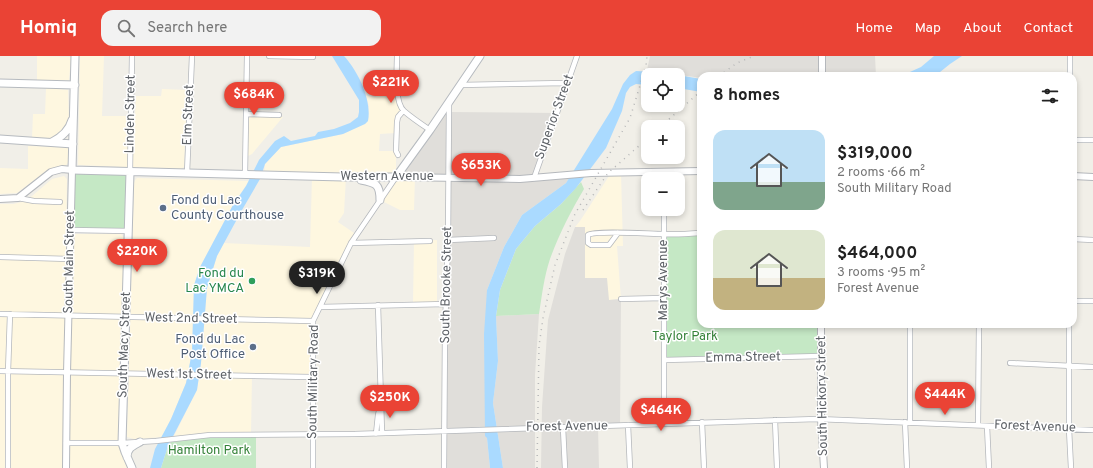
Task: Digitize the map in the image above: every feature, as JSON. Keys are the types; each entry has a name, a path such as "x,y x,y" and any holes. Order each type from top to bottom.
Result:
{"main road":[{"name":"South Main Street","path":"72,170 75,56"},
{"name":"South Military Road","path":"396,177 480,56"},
{"path":"0,83 75,85"},
{"path":"52,142 60,138 65,133 71,125 74,115"},
{"path":"0,139 73,144"},
{"name":"Western Avenue","path":"72,170 264,176 396,177"},
{"name":"South Macy Street","path":"130,172 122,443 132,468"},
{"path":"343,177 376,184 380,189 380,200"},
{"path":"127,457 128,450 140,442"}],"street":[{"name":"Linden Street","path":"130,172 132,56"},
{"name":"Elm Street","path":"187,173 192,56"},
{"path":"247,56 247,175"},
{"path":"269,56 313,57"},
{"path":"397,56 398,94 400,106 403,111 430,130"},
{"name":"Superior Street","path":"534,178 577,56"},
{"path":"822,56 822,72"},
{"path":"1070,56 1070,72"},
{"path":"460,85 567,83"},
{"name":"South Brooke Street","path":"444,468 450,112 448,102"},
{"path":"398,155 396,151 397,122 398,117 403,111"},
{"path":"246,114 279,115"},
{"path":"1077,140 1093,140"},
{"path":"18,198 51,172 62,169 72,170"},
{"name":"South Main Street","path":"66,468 72,170"},
{"name":"Western Avenue","path":"664,172 697,171"},
{"name":"Western Avenue","path":"396,177 534,178 591,173 641,172"},
{"path":"1077,176 1093,177"},
{"name":"South Military Road","path":"313,468 313,321 351,243 396,177"},
{"path":"0,199 18,198 60,202"},
{"name":"Marys Avenue","path":"664,216 664,424"},
{"path":"70,230 129,231"},
{"path":"618,233 609,245 591,245 588,243 589,233 618,233 665,234 697,234"},
{"path":"448,240 494,238"},
{"path":"1077,239 1093,240"},
{"path":"351,243 430,241"},
{"path":"0,257 70,259"},
{"path":"621,299 664,298"},
{"path":"1077,301 1093,301"},
{"path":"320,308 446,304"},
{"path":"378,305 382,433"},
{"name":"West 2nd Street","path":"0,314 313,321"},
{"path":"8,468 8,372 10,314"},
{"name":"South Hickory Street","path":"821,328 821,419 824,468"},
{"path":"907,468 910,328"},
{"path":"978,425 979,328"},
{"path":"1069,328 1069,429 1071,468"},
{"name":"Emma Street","path":"664,360 821,356"},
{"path":"1010,363 1093,367"},
{"name":"West 1st Street","path":"0,372 312,377"},
{"path":"376,434 380,406"},
{"name":"Forest Avenue","path":"66,443 122,443 158,441 210,435 376,434 478,429 563,428 821,419 1093,430"},
{"path":"775,420 777,468"},
{"path":"702,422 704,468"},
{"path":"628,425 630,468"},
{"path":"987,426 989,468"},
{"path":"563,428 565,468"}],"shaded area":[{"path":"37,56 71,57 69,80 37,81"},
{"path":"80,56 104,56 102,116 135,116 136,96 161,96 162,89 187,90 184,167 181,169 170,169 78,165"},
{"path":"650,56 875,56 876,72 697,72 697,77 685,76 685,68 647,68"},
{"path":"46,88 68,90 69,120 67,128 54,138 32,138 33,114 45,114"},
{"path":"376,94 398,94 403,111 398,117 396,133 380,134 379,151 396,151 396,177 346,177 344,213 338,222 357,235 313,321 312,377 252,376 251,434 172,440 197,390 201,363 207,288 217,256 224,243 310,247 312,177 264,176 265,164 281,147 343,134 368,121 369,106 366,96 376,97"},
{"path":"448,102 450,112 557,113 534,178 572,174 566,183 522,215 504,247 487,290 487,438 490,468 444,468 448,178 396,177"},
{"path":"251,116 283,117 252,154 248,156 249,118"},
{"path":"28,146 66,147 68,148 68,163 65,166 46,171 17,193 0,194 0,168 28,169"},
{"path":"611,173 621,173 623,246 617,246 621,299 609,300 585,278 585,227 575,227"},
{"path":"64,176 67,179 66,234 121,234 124,237 119,447 127,468 0,468 0,204 22,202 32,196 52,179"},
{"path":"396,177 415,177 414,210 400,210 380,200"},
{"path":"137,178 249,181 233,205 200,267 194,285 192,352 186,383 171,419 162,437 134,439 127,437 134,183"},
{"path":"575,227 585,227 585,278 607,278 609,300 621,299 620,426 598,427 599,468 541,468 542,407 548,320 565,254"},
{"path":"437,240 437,304 413,304 414,241"},
{"path":"539,314 535,375 535,468 503,468 493,403 498,361 496,316"}],"green space":[{"path":"72,170 130,172 129,231 70,230"},
{"path":"581,182 584,189 557,241 550,259 539,314 496,316 500,290 516,249 535,226 561,204"},
{"name":"Taylor Park","path":"697,233 697,328 821,328 821,356 664,360 665,234"},
{"name":"Hamilton Park","path":"256,434 256,468 161,468 168,446 172,440"}],"water":[{"path":"332,56 344,56 359,78 368,104 368,121 365,124 343,134 281,147 265,164 260,179 217,256 207,288 201,363 197,390 168,446 161,468 150,468 155,449 171,419 186,383 192,352 194,285 200,267 259,160 275,141 284,136 291,141 315,136 318,132 334,129 350,123 358,117 359,100"},
{"path":"934,56 962,56 940,72 910,72 921,67"},
{"path":"636,71 641,71 641,84 636,84 630,87 626,93 622,111 606,148 576,188 561,204 535,226 516,249 500,290 496,316 498,361 493,403 503,468 490,468 487,438 485,436 484,334 487,290 504,247 522,215 566,183 612,109 623,84 630,75"},
{"path":"685,76 697,78 697,91 685,89"}],"railway":[{"path":"537,468 539,346 543,318 555,265 575,214 630,118 646,66 647,56"},
{"path":"725,72 737,63 754,56"},
{"path":"668,120 697,95"},
{"path":"583,210 608,173 641,144"}],"place":[{"name":"Fond du Lac County Courthouse","path":"163,208"},
{"name":"Fond du Lac YMCA","path":"252,281"},
{"name":"Fond du Lac Post Office","path":"253,347"}]}
